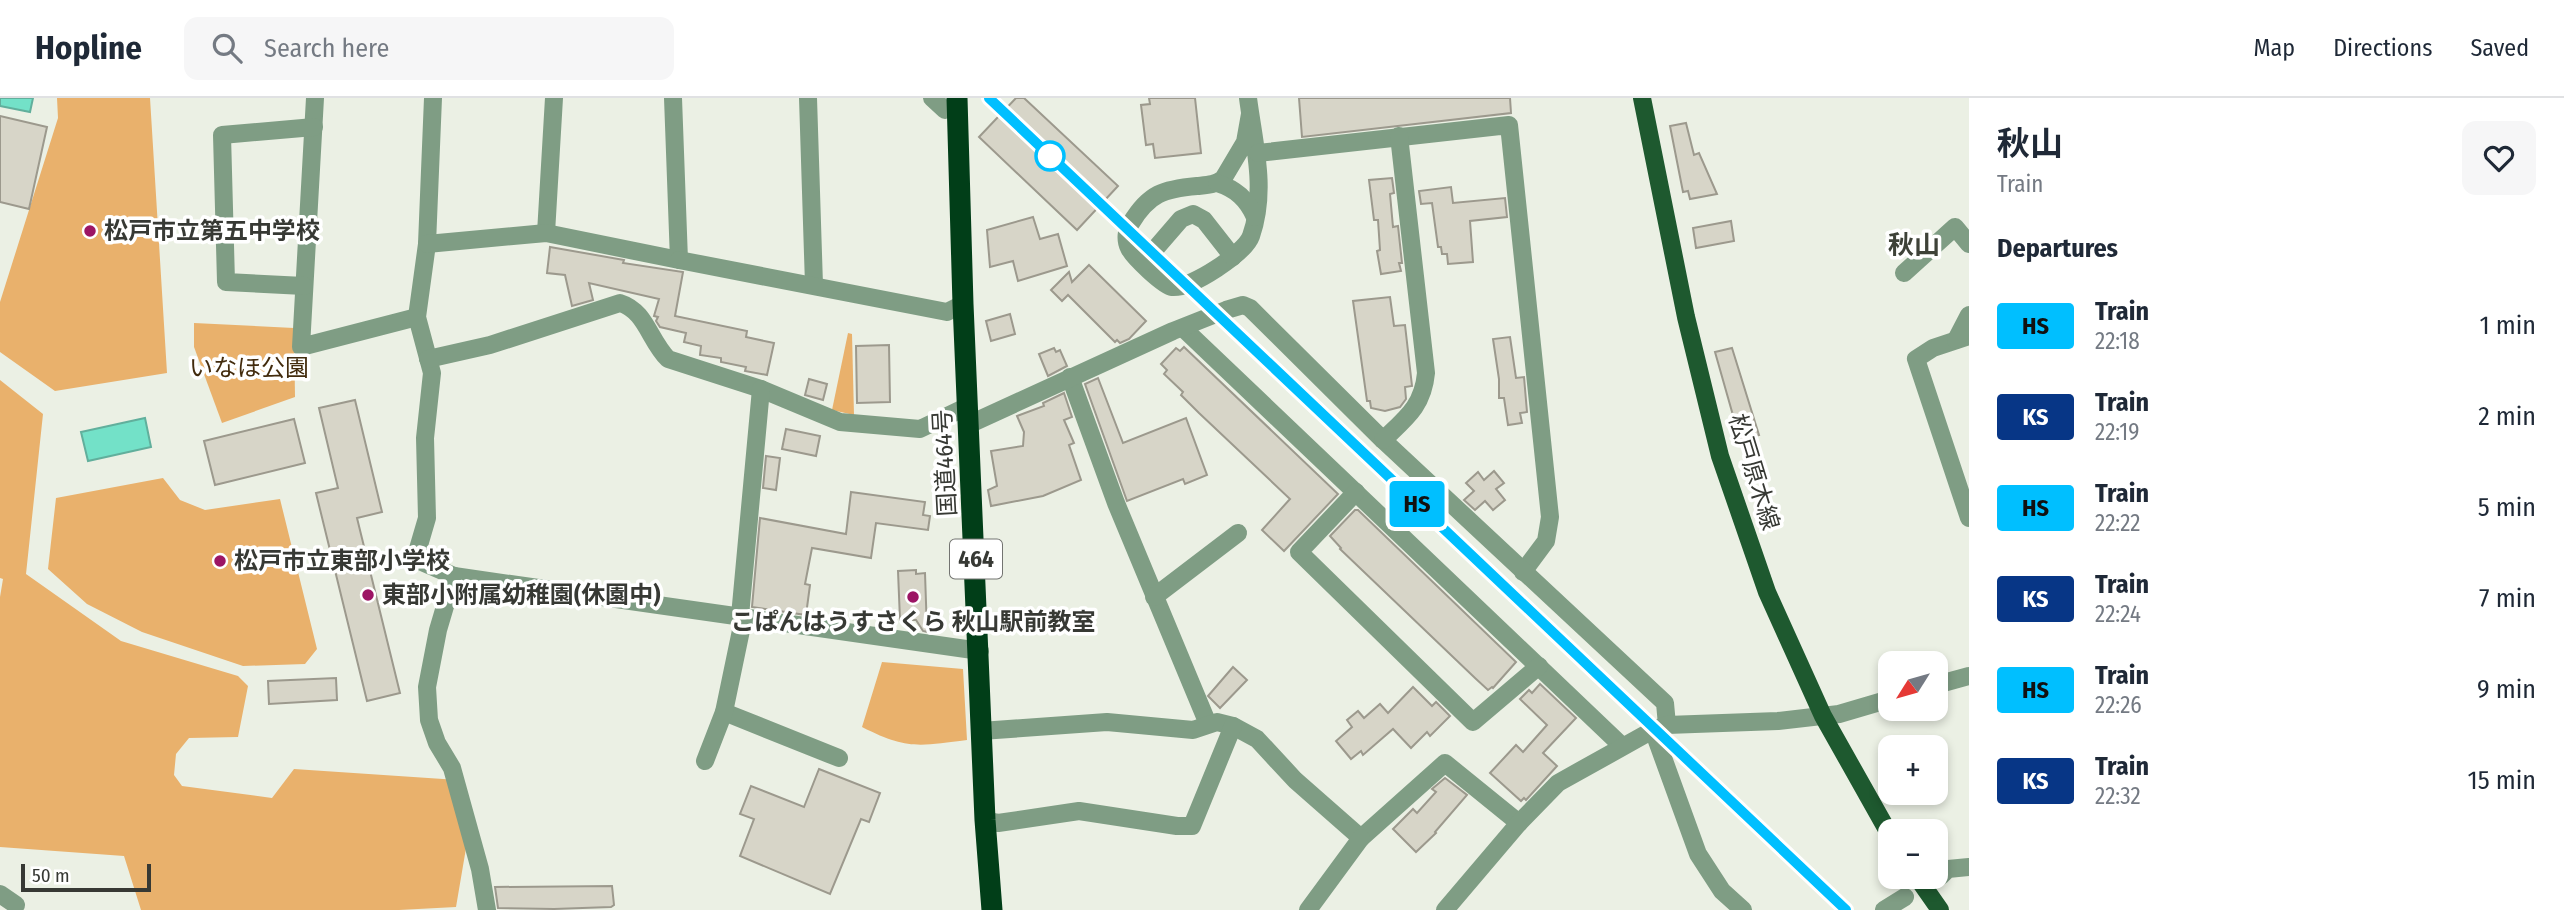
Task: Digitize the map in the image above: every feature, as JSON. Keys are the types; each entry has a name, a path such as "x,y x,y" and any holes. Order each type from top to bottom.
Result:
{"highway":[{"name":"国道464号","path":"945,102 963,304 980,651 985,820 992,910"}],"main road":[{"name":"松戸原木線","path":"1642,98 1686,317 1720,456 1767,592 1823,716 1881,819"},
{"path":"1925,889 1940,910"}],"street":[{"path":"315,98 301,347 418,317"},
{"path":"433,98 427,244 418,317 432,373 425,438 427,517 415,559 454,576 980,651"},
{"path":"546,233 554,98"},
{"path":"673,98 679,260"},
{"path":"808,98 814,285"},
{"path":"1249,106 1258,153 1259,191 1255,217 1250,238 1233,257 1192,282 1176,288 1167,286 1143,263 1128,246 1126,236 1132,221 1151,199 1166,190 1217,183 1238,193 1250,206 1255,217"},
{"path":"1217,183 1228,172 1245,142 1249,106"},
{"path":"1258,153 1508,125 1550,517 1546,541 1523,572"},
{"path":"304,286 226,282 222,135 314,127"},
{"path":"1383,440 1420,400 1425,389 1426,373 1399,136"},
{"path":"1143,263 1181,219 1193,214 1203,220 1233,257"},
{"path":"1904,273 1955,227 1969,244"},
{"path":"427,244 546,233 947,312 963,304"},
{"path":"428,359 490,345 620,303 633,307 642,318 658,349 668,359 761,389 840,422 920,429 969,415 1070,377 1243,305 1250,308 1383,440 1665,703 1660,728 1698,854 1722,891 1742,910"},
{"path":"1969,315 1963,338 1933,348 1916,359 1969,518"},
{"path":"1183,328 1622,746"},
{"path":"1070,377 1116,503 1208,724"},
{"path":"705,761 724,712 742,616 761,389"},
{"path":"1356,492 1299,551 1473,722 1539,666"},
{"path":"1154,597 1238,533"},
{"path":"454,576 438,630 427,687 429,720 437,743 452,768 480,869 487,910"},
{"path":"1948,682 1969,676"},
{"path":"1446,910 1519,823 1568,776 1622,746 1660,728 1823,716 1878,703"},
{"path":"724,712 839,758"},
{"path":"981,731 1107,722 1193,730 1217,722 1233,726 1257,739 1295,780 1361,838"},
{"path":"985,820 998,823 1079,811 1192,826 1233,726"},
{"path":"1308,910 1361,838 1446,763 1519,823"},
{"path":"1948,869 1969,867"},
{"path":"0,894 16,905"},
{"path":"1884,910 1905,897"}],"green space":[{"name":"松戸市立第五中学校","path":"57,98 150,98 167,373 55,391 0,352 0,302 58,118"},
{"name":"いなほ公園","path":"194,323 294,328 295,397 222,423 194,347"},
{"path":"848,333 852,334 854,415 832,410"},
{"path":"0,380 43,414 26,574 121,641 238,676 248,686 238,737 189,738 176,754 174,775 182,786 272,798 294,769 458,780 472,813 456,907 399,910 141,910 124,856 0,847 0,597 3,579 0,578"},
{"path":"163,478 180,500 205,510 280,499 317,649 305,664 243,666 142,632 87,604 48,569 56,498"},
{"path":"882,662 963,669 967,740 937,744 902,743 862,727"}],"shaded area":[{"path":"0,98 33,98 30,112 0,106"},
{"path":"145,418 151,447 88,461 81,432"}],"building":[{"path":"1016,98 1024,98 1118,186 1077,230 979,137"},
{"path":"1149,98 1195,98 1201,153 1155,158 1153,144 1146,145 1141,105 1150,104"},
{"path":"1299,98 1510,98 1511,113 1302,137"},
{"path":"0,116 47,127 29,209 0,202"},
{"path":"1686,123 1694,155 1699,153 1717,194 1690,199 1688,191 1683,192 1670,126"},
{"path":"1392,178 1394,193 1390,194 1393,227 1398,226 1402,263 1399,263 1401,271 1381,274 1377,251 1380,250 1378,220 1374,220 1369,180"},
{"path":"1451,187 1453,203 1505,198 1507,217 1470,221 1473,262 1448,264 1447,254 1442,254 1441,247 1438,247 1432,203 1421,204 1419,191"},
{"path":"1033,217 1040,239 1058,234 1067,266 1018,281 1013,261 990,267 987,230"},
{"path":"1731,221 1734,241 1696,248 1693,228"},
{"path":"550,247 624,260 623,263 683,272 675,316 747,331 746,337 774,343 767,375 745,371 746,367 721,362 721,358 700,355 701,346 684,342 686,333 660,327 656,321 658,317 654,316 659,299 589,283 593,300 572,306 565,275 547,273"},
{"path":"1089,265 1146,321 1129,339 1115,342 1068,295 1062,301 1051,290 1069,272 1072,282"},
{"path":"1390,297 1394,326 1405,325 1412,386 1405,387 1406,399 1400,407 1385,411 1371,408 1370,401 1367,401 1353,301"},
{"path":"1010,314 1015,334 991,341 986,321"},
{"path":"1510,337 1516,378 1524,377 1527,412 1520,413 1522,423 1508,425 1504,398 1499,398 1493,339"},
{"path":"889,345 890,402 857,403 856,346"},
{"path":"1184,347 1338,494 1284,551 1262,530 1290,499 1199,413 1181,395 1183,392 1164,374 1167,370 1161,364 1176,348 1180,351"},
{"path":"1054,348 1056,352 1060,350 1067,366 1048,376 1039,354"},
{"path":"1732,348 1759,435 1755,436 1757,442 1742,447 1715,352"},
{"path":"1098,378 1123,443 1186,418 1207,475 1185,484 1183,479 1127,501 1085,384"},
{"path":"809,379 827,384 823,400 805,395"},
{"path":"1064,393 1072,417 1064,420 1074,443 1069,445 1081,480 1043,496 991,506 988,490 997,486 991,451 1023,446 1024,432 1017,416 1044,406 1043,403"},
{"path":"355,400 382,512 357,518 400,693 367,701 316,493 338,488 319,408"},
{"path":"294,419 305,463 215,485 204,441"},
{"path":"786,429 820,436 816,456 782,449"},
{"path":"766,456 780,458 776,490 763,488"},
{"path":"1494,471 1504,483 1496,489 1505,500 1493,510 1485,501 1475,510 1464,500 1474,491 1466,483 1478,472 1484,480"},
{"path":"851,492 925,502 923,515 930,516 928,530 876,523 871,558 812,548 805,584 810,585 806,615 752,607 760,518 846,534"},
{"path":"1355,510 1516,662 1493,688 1488,690 1340,549 1330,536"},
{"name":"こぱんはうすさくら 秋山駅前教室","path":"916,570 916,574 925,573 927,632 923,631 916,620 900,620 898,571"},
{"path":"1233,667 1247,680 1220,708 1208,696"},
{"path":"336,678 337,700 269,704 268,681"},
{"path":"1540,684 1576,718 1543,753 1557,766 1526,800 1524,798 1521,801 1490,773 1516,745 1523,752 1547,725 1520,699 1529,690 1532,693"},
{"path":"1413,687 1432,706 1436,702 1450,716 1430,736 1427,732 1411,748 1393,729 1363,755 1361,751 1351,759 1336,741 1352,727 1347,720 1358,711 1364,718 1380,704 1388,713"},
{"path":"819,769 880,793 869,822 861,819 830,894 740,856 754,819 740,814 751,786 804,807"},
{"path":"1445,778 1467,795 1436,833 1416,852 1393,829 1413,809 1417,813 1436,792 1432,789"},
{"path":"612,886 614,905 611,907 554,909 498,908 495,887"}],"railway":[{"path":"1235,332 1846,910"}],"train":[{"name":"HS","path":"989,98 1846,910"}],"place":[{"name":"松戸市立第五中学校","path":"90,231"},
{"name":"松戸市立東部小学校","path":"220,561"},
{"name":"東部小附属幼稚園(休園中)","path":"368,595"},
{"name":"こぱんはうすさくら 秋山駅前教室","path":"913,597"}],"district":[{"name":"秋山","path":"1914,245"}]}
